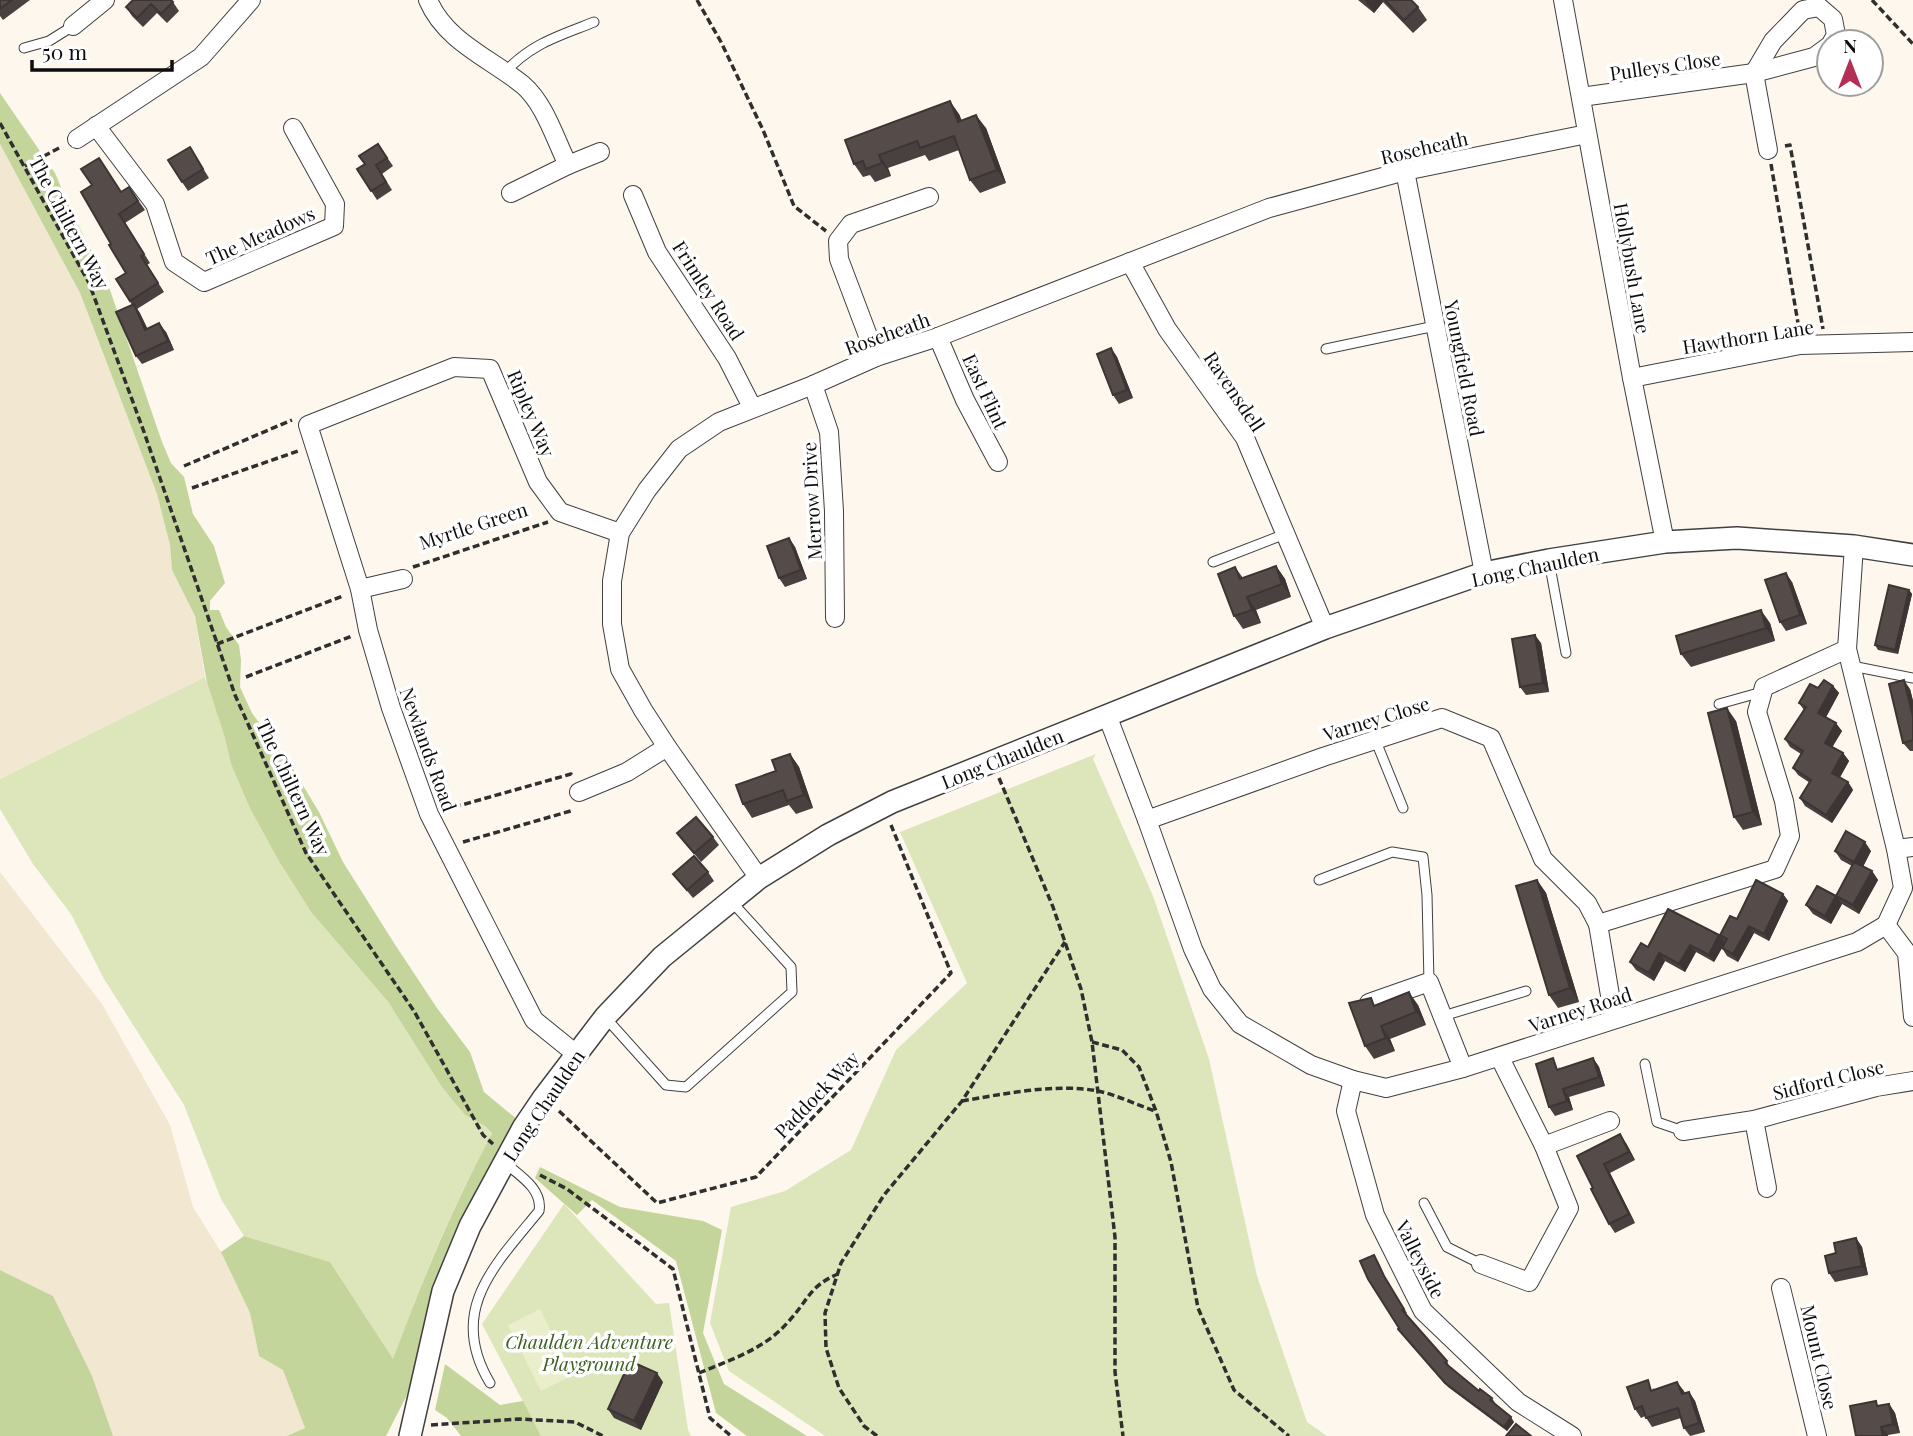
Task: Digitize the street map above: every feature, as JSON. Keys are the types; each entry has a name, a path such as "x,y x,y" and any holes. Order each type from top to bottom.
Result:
{"street":[{"path":"73,26 105,0"},
{"path":"77,139 201,57 251,0"},
{"path":"428,0 433,12 462,44 524,86 538,103 568,165"},
{"name":"Hollybush Lane","path":"1563,0 1632,379 1665,542"},
{"name":"Pulleys Close","path":"1754,73 1773,41 1803,10 1819,7 1833,19 1835,28"},
{"name":"Pulleys Close","path":"1581,97 1754,73 1815,56"},
{"path":"1754,73 1768,150"},
{"name":"The Meadows","path":"96,126 155,204 174,262 204,282 334,226 335,204 293,128"},
{"name":"Roseheath","path":"760,878 667,747 620,669 612,624 612,581 620,533 647,490 679,449 719,422 752,407 813,385 876,357 938,337 1269,208 1405,171 1587,134"},
{"path":"511,193 600,152"},
{"name":"Youngfield Road","path":"1405,171 1484,573"},
{"name":"Frimley Road","path":"633,195 657,252 727,358 752,407"},
{"path":"876,357 839,259 838,241 851,225 929,197"},
{"name":"Ravensdell","path":"1130,262 1167,329 1245,438 1325,628"},
{"name":"East Flint","path":"938,337 965,400 998,462"},
{"name":"Hawthorn Lane","path":"1632,379 1800,345 1913,342"},
{"name":"Ripley Way","path":"308,425 454,367 490,369 538,482 560,512"},
{"name":"Merrow Drive","path":"813,385 829,432 834,511 835,618"},
{"name":"Newlands Road","path":"308,425 360,589 368,630 391,708 429,814 534,1020 576,1054"},
{"path":"560,512 620,533"},
{"name":"Long Chaulden","path":"411,1431 443,1291 470,1226 505,1160 544,1097 605,1017 662,957 760,878 828,835 884,807 1107,715 1325,628 1484,573 1665,542 1737,538 1854,546 1913,555"},
{"path":"1854,546 1849,658 1904,848 1903,888 1886,925 1907,953 1913,1017"},
{"path":"360,589 403,579"},
{"path":"1614,1019 1598,924 1776,869 1790,836 1784,801 1757,712 1764,687 1849,658"},
{"name":"Varney Road","path":"1107,715 1193,949 1212,989 1240,1024 1311,1065 1353,1080 1386,1088 1500,1058 1857,942 1886,925"},
{"name":"Varney Close","path":"1147,820 1442,718 1491,738 1542,859 1587,902 1598,924"},
{"path":"579,792 627,772 667,747"},
{"path":"1369,1003 1429,982 1463,1068"},
{"path":"1481,1264 1529,1282 1569,1208 1544,1146 1500,1058"},
{"name":"Valleyside","path":"1353,1080 1346,1111 1375,1214 1423,1311 1518,1402 1572,1436"},
{"name":"Sidford Close","path":"1684,1130 1754,1120 1876,1087 1913,1081"},
{"name":"Sidford Close","path":"1754,1120 1767,1188"},
{"path":"1544,1146 1610,1121"},
{"name":"Mount Close","path":"1782,1288 1817,1436"}],"lane":[{"path":"504,73 521,55 533,48 594,22"},
{"path":"24,48 49,41 73,26"},
{"path":"1326,349 1435,326"},
{"path":"1213,562 1285,534"},
{"path":"1549,560 1566,653"},
{"path":"1849,658 1913,678"},
{"path":"1720,704 1763,691"},
{"path":"1375,740 1403,808"},
{"path":"1319,880 1392,852 1423,857 1427,895 1429,982"},
{"path":"605,1017 666,1085 686,1087 792,992 791,967 731,901"},
{"path":"1443,1016 1526,991"},
{"path":"1645,1064 1657,1122 1684,1130"},
{"path":"490,1384 474,1347 472,1321 475,1306 497,1262 539,1211 540,1206 531,1185 505,1160"},
{"path":"1424,1203 1447,1247 1481,1264"}],"path":[{"path":"697,0 721,42 763,130 794,206 838,241"},
{"path":"1872,0 1913,44"},
{"name":"The Chiltern Way","path":"0,123 89,283 235,695 306,853 414,1011 483,1135 505,1160 567,1189 673,1269 710,1418 731,1436"},
{"path":"25,166 77,139"},
{"path":"1800,345 1768,150 1790,145 1826,345"},
{"path":"184,466 295,418 308,425"},
{"path":"191,488 313,446"},
{"name":"Myrtle Green","path":"403,579 408,569 551,522 560,512"},
{"path":"218,644 360,589"},
{"path":"246,677 368,630"},
{"path":"993,762 1053,907 1081,989 1092,1042 1115,1237 1115,1372 1123,1436"},
{"path":"429,814 571,774 585,806 446,848"},
{"name":"Paddock Way","path":"544,1097 657,1203 756,1177 951,973 884,807"},
{"path":"877,1436 864,1426 839,1388 825,1348 825,1313 841,1263 884,1195 962,1101 1065,942"},
{"path":"1092,1042 1122,1050 1139,1067 1171,1162 1198,1308 1234,1390 1289,1436"},
{"path":"962,1101 1061,1089 1098,1091 1156,1111"},
{"path":"699,1373 745,1354 770,1339 788,1323 820,1281 838,1273"},
{"path":"411,1431 519,1419 576,1422 603,1436"}],"shaded area":[{"path":"0,144 80,293 157,494 170,545 172,570 195,616 205,677 0,779"},
{"path":"0,872 102,1004 170,1125 193,1207 221,1252 250,1313 259,1356 283,1369 305,1428 287,1436 113,1436 53,1296 0,1270"}],"green space":[{"path":"0,93 55,173 109,287 162,442 171,463 184,477 193,514 214,546 225,583 210,601 210,610 219,610 226,627 239,645 240,687 252,713 293,769 319,812 343,862 394,943 470,1052 484,1092 518,1120 488,1168 463,1225 406,1397 386,1436 287,1436 305,1428 283,1370 259,1356 250,1313 221,1252 244,1236 330,1262 393,1359 438,1245 492,1134 485,1126 465,1115 442,1087 389,1003 311,912 250,808 231,764 207,683 195,616 172,570 170,545 157,494 80,293 0,144"},
{"path":"205,677 231,764 280,863 311,912 389,1003 465,1115 485,1126 492,1135 450,1217 393,1360 330,1262 244,1236 221,1199 184,1105 104,979 71,914 33,864 0,809 0,779"},
{"path":"1096,754 1093,759 1153,896 1209,1059 1257,1276 1307,1422 1327,1436 825,1436 729,1371 710,1323 731,1207 785,1191 851,1150 896,1050 967,983 900,832"},
{"path":"540,1167 620,1207 703,1221 722,1230 703,1333 724,1384 807,1436 747,1436 716,1413 676,1261 592,1200 577,1215 535,1178"},
{"name":"Chaulden Adventure Playground","path":"564,1204 656,1304 669,1303 691,1436 541,1436 482,1324"},
{"path":"0,1270 53,1296 92,1376 113,1436 0,1436"},
{"path":"540,1309 573,1375 541,1391 508,1325"},
{"path":"445,1364 500,1405 523,1401 541,1436 461,1436 447,1418 435,1410"}],"building":[{"path":"0,0 12,0 0,9"},
{"path":"133,0 173,2 161,14 151,4 137,18 126,7"},
{"path":"1385,0 1411,0 1418,7 1404,20"},
{"path":"950,101 958,122 976,115 997,170 970,180 954,136 920,148 917,141 879,155 882,163 866,169 863,161 854,164 845,140"},
{"path":"378,144 387,158 376,165 386,182 371,191 357,169 365,164 359,156"},
{"path":"190,147 203,169 182,182 168,160"},
{"path":"99,158 121,192 129,187 138,201 119,214 158,283 130,301 116,279 126,273 81,192 92,185 81,169"},
{"path":"134,304 145,330 159,323 168,341 136,356 116,312"},
{"path":"1111,348 1127,390 1113,395 1097,354"},
{"path":"789,538 801,570 779,578 767,546"},
{"path":"1276,566 1282,584 1247,597 1252,610 1234,616 1218,574 1235,567 1240,579"},
{"path":"1786,573 1800,615 1780,622 1765,580"},
{"path":"1889,585 1909,590 1895,650 1875,645"},
{"path":"1761,610 1766,628 1681,654 1676,636"},
{"path":"1535,635 1543,683 1520,687 1512,639"},
{"path":"1824,680 1833,686 1818,713 1836,723 1825,743 1843,753 1832,773 1848,782 1826,815 1800,798 1811,780 1793,768 1803,751 1785,739 1806,707 1799,703 1810,684 1818,688"},
{"path":"1904,680 1913,717 1913,740 1903,743 1889,684"},
{"path":"1727,708 1753,812 1734,817 1708,713"},
{"path":"790,754 804,795 787,801 783,790 743,804 736,785 776,771 772,760"},
{"path":"696,817 713,837 694,853 677,833"},
{"path":"1846,831 1865,842 1854,862 1835,851"},
{"path":"694,856 708,872 687,890 673,874"},
{"path":"1854,862 1872,871 1853,905 1836,896"},
{"path":"1537,880 1570,988 1549,995 1516,886"},
{"path":"1756,880 1783,894 1764,934 1749,926 1733,954 1722,948 1727,939 1720,935 1730,916 1737,919"},
{"path":"1817,886 1836,896 1825,916 1806,905"},
{"path":"1668,909 1719,935 1709,955 1690,945 1679,964 1659,953 1649,973 1630,962 1641,943 1648,947"},
{"path":"1409,992 1416,1012 1381,1026 1386,1038 1365,1046 1349,1003 1371,998 1374,1006"},
{"path":"1553,1058 1557,1070 1593,1058 1599,1077 1563,1089 1567,1101 1549,1107 1536,1064"},
{"path":"1620,1134 1629,1152 1604,1164 1629,1214 1609,1224 1577,1156"},
{"path":"1856,1238 1862,1266 1829,1273 1825,1256 1836,1253 1834,1243"},
{"path":"1374,1255 1404,1309 1402,1310 1447,1361 1445,1363 1479,1391 1480,1389 1492,1398 1490,1400 1511,1417 1504,1427 1445,1383 1398,1329 1360,1261"},
{"path":"630,1361 657,1373 634,1421 608,1409"},
{"path":"1648,1380 1651,1391 1677,1382 1682,1394 1689,1392 1699,1423 1684,1428 1678,1408 1646,1418 1642,1406 1635,1409 1627,1387"},
{"path":"1876,1401 1877,1406 1889,1404 1893,1424 1881,1427 1883,1436 1856,1436 1850,1406"},
{"path":"1516,1424 1531,1436 1506,1436"}]}
